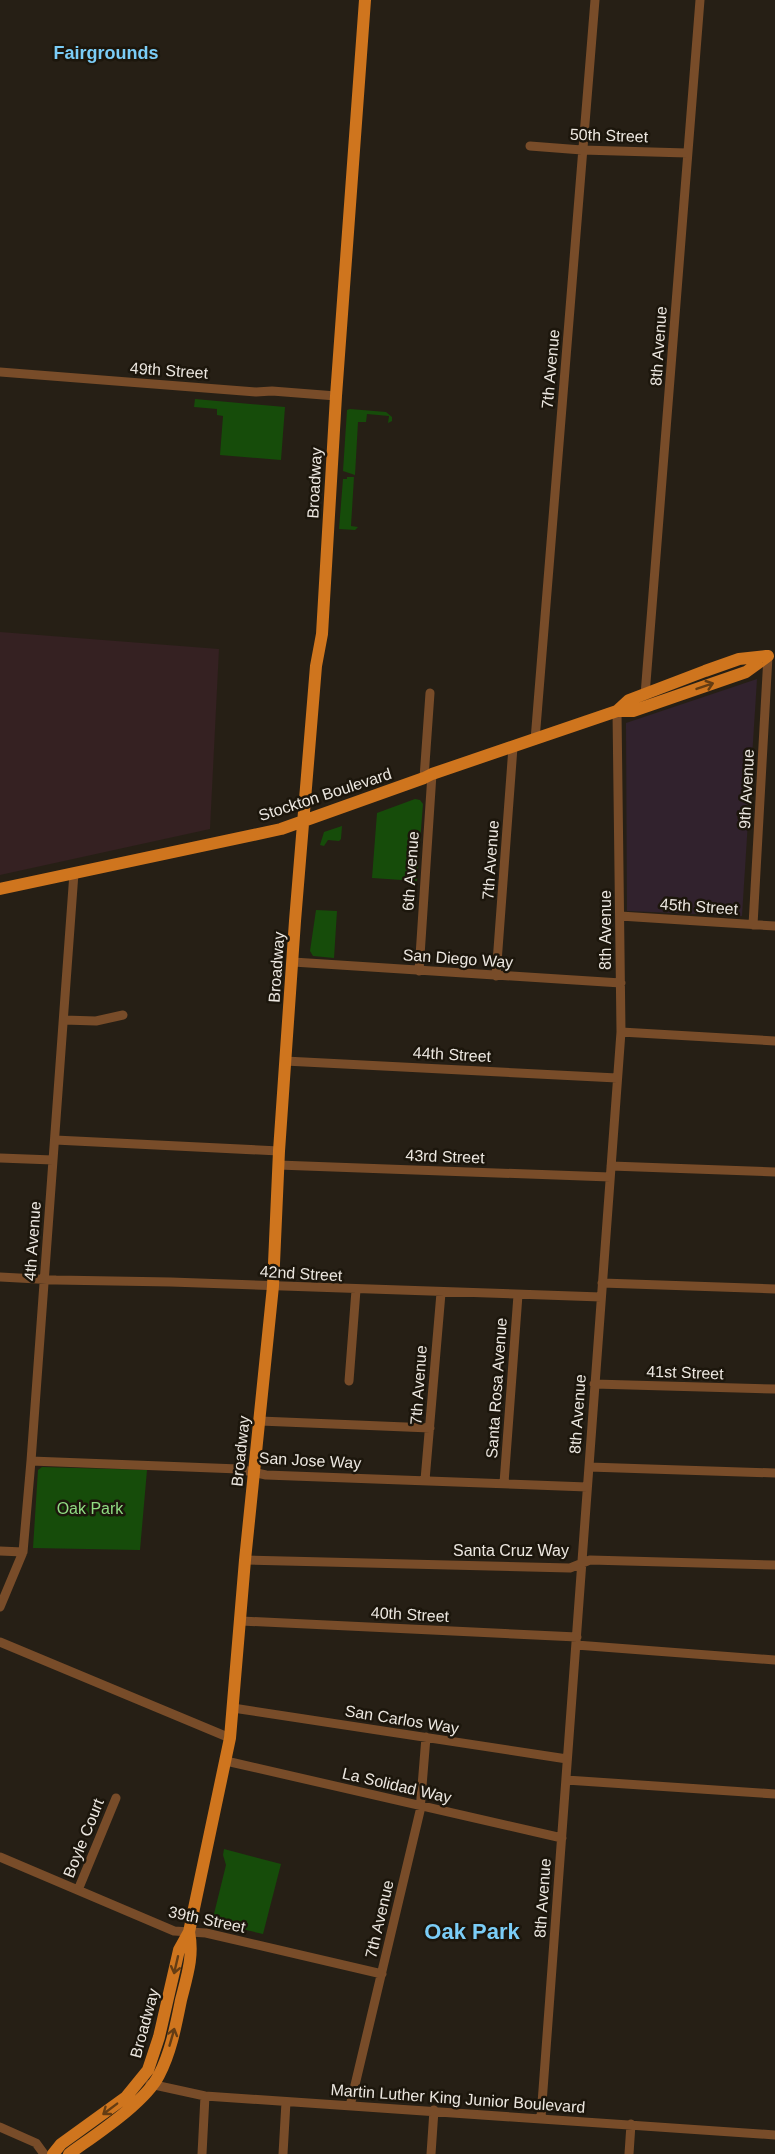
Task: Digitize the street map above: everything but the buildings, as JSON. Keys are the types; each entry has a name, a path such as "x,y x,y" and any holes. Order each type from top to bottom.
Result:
{"main road":[{"name":"Broadway","path":"69,2154 126,2110 164,2065 192,1952 189,1932 230,1738 245,1560 273,1286 285,1061 316,666 322,634 336,396 365,0"},
{"name":"Stockton Boulevard","path":"617,711 628,700 739,659 772,655"},
{"name":"Stockton Boulevard","path":"0,889 281,829 617,711 633,711 746,672 772,655"},
{"name":"Broadway","path":"53,2154 61,2144 148,2083"}],"street":[{"name":"7th Avenue","path":"536,740 595,0"},
{"name":"8th Avenue","path":"645,695 700,0"},
{"name":"50th Street","path":"530,146 687,153"},
{"name":"49th Street","path":"0,372 336,396"},
{"name":"9th Avenue","path":"753,924 772,655"},
{"name":"6th Avenue","path":"419,970 430,693"},
{"name":"8th Avenue","path":"541,2118 621,1032 617,711"},
{"name":"7th Avenue","path":"496,976 513,747"},
{"name":"4th Avenue","path":"0,1607 23,1552 32,1461 74,873"},
{"name":"45th Street","path":"620,916 775,926"},
{"name":"San Diego Way","path":"293,962 621,983"},
{"path":"63,1020 96,1021 123,1015"},
{"path":"621,1032 775,1041"},
{"name":"44th Street","path":"285,1061 617,1078"},
{"path":"55,1140 279,1151"},
{"path":"0,1158 53,1160"},
{"name":"43rd Street","path":"279,1165 610,1177"},
{"path":"611,1166 775,1172"},
{"name":"42nd Street","path":"0,1277 601,1298"},
{"path":"602,1283 775,1289"},
{"path":"349,1381 356,1290"},
{"name":"7th Avenue","path":"425,1480 441,1293"},
{"name":"Santa Rosa Avenue","path":"504,1483 518,1295"},
{"name":"41st Street","path":"594,1384 775,1389"},
{"path":"260,1421 430,1428"},
{"name":"San Jose Way","path":"32,1461 587,1487"},
{"path":"589,1467 775,1473"},
{"path":"0,1551 23,1552"},
{"name":"Santa Cruz Way","path":"245,1560 570,1568 590,1560 775,1565"},
{"name":"40th Street","path":"241,1621 576,1641 775,1660"},
{"path":"0,1642 230,1738"},
{"name":"San Carlos Way","path":"233,1708 567,1760"},
{"name":"7th Avenue","path":"350,2106 420,1805 426,1737"},
{"name":"La Solidad Way","path":"226,1761 562,1838"},
{"path":"566,1780 775,1794"},
{"name":"Boyle Court","path":"78,1890 116,1798"},
{"name":"39th Street","path":"0,1857 174,1930 206,1933 382,1974"},
{"name":"Martin Luther King Junior Boulevard","path":"148,2083 206,2096 775,2135"},
{"path":"202,2154 206,2096"},
{"path":"283,2154 286,2102"},
{"path":"431,2154 434,2110"},
{"path":"629,2154 631,2124"},
{"path":"0,2127 36,2143 44,2154"}],"shaded area":[{"path":"0,632 219,649 210,829 0,875"},
{"path":"757,679 742,916 627,911 626,723"}],"green space":[{"path":"195,399 285,407 281,460 220,455 223,416 217,415 217,409 194,407"},
{"path":"347,410 386,412 392,417 392,421 388,423 389,416 367,414 366,422 358,422 355,475 343,471"},
{"path":"354,477 351,526 358,527 355,530 339,529 343,479"},
{"path":"415,799 420,800 423,804 417,881 372,878 377,813"},
{"path":"342,826 339,841 328,840 324,846 320,845 324,832"},
{"path":"316,910 337,911 334,958 313,956 310,951"},
{"name":"Oak Park","path":"42,1467 147,1470 140,1550 33,1548 38,1470"},
{"path":"224,1849 281,1864 263,1934 212,1922 226,1865"}],"district":[{"name":"Fairgrounds","path":"106,53"},
{"name":"Oak Park","path":"472,1931"}]}
